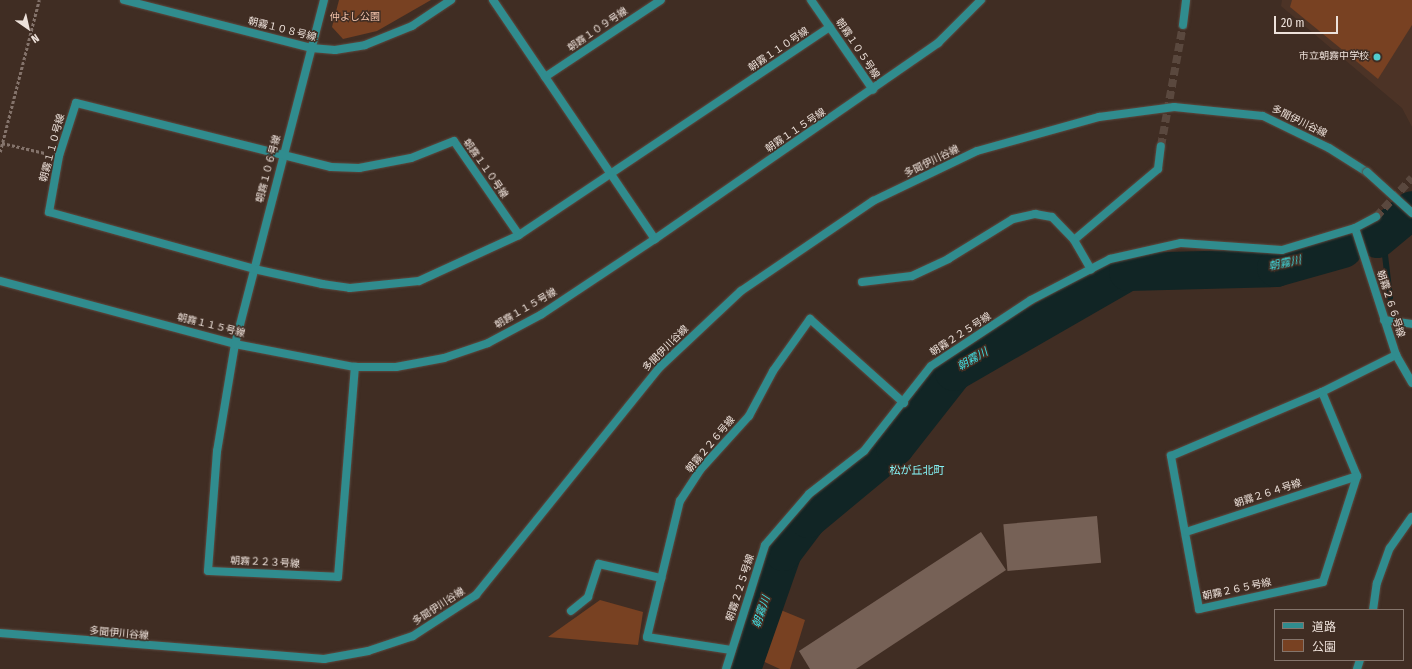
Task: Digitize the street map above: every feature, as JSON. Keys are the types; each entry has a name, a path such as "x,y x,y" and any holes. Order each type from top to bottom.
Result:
{"street":[{"name":"朝霧１０８号線","path":"124,0 311,48 335,50 365,45 412,26 451,0"},
{"name":"朝霧１０６号線","path":"235,344 324,0"},
{"path":"493,0 655,239"},
{"name":"朝霧１０９号線","path":"545,77 661,0"},
{"name":"朝霧１０５号線","path":"811,0 873,90"},
{"name":"朝霧１１５号線","path":"0,281 235,344 355,367 396,367 444,358 488,343 542,314 655,239 873,90 938,43 981,0"},
{"path":"1183,25 1186,0"},
{"name":"朝霧１１０号線","path":"519,235 454,141 411,158 359,168 331,167 76,103 59,156 48,212 254,269 350,288 419,281 519,235 830,27"},
{"name":"多聞伊川谷線","path":"0,634 324,659 368,651 413,636 476,595 660,366 741,291 873,201 976,151 1099,117 1174,106 1263,116 1329,148 1367,172 1412,213"},
{"path":"1074,240 1158,169 1161,146"},
{"path":"862,282 912,276 948,259 1013,219 1035,214 1052,217 1074,240 1091,269"},
{"name":"朝霧２２５号線","path":"726,669 765,545 809,494 864,451 904,403 931,366 1032,300 1110,260 1181,243 1282,250 1355,228 1376,217"},
{"name":"朝霧２６６号線","path":"1355,228 1396,355 1412,383"},
{"name":"朝霧２２６号線","path":"731,650 648,637 680,501 700,470 749,416 773,371 810,319 904,403"},
{"path":"1384,320 1412,324"},
{"name":"朝霧２２３号線","path":"235,344 217,451 208,571 338,577 355,367"},
{"name":"朝霧２６５号線","path":"1357,476 1323,582 1199,609 1171,456 1322,392 1396,355"},
{"path":"1322,392 1357,476"},
{"name":"朝霧２６４号線","path":"1186,532 1357,476"},
{"path":"1373,609 1376,583 1390,548 1412,517"},
{"path":"571,611 588,597 598,564 661,578"}],"path":[{"path":"0,152 39,0"},
{"path":"2,143 59,156"}],"shaded area":[{"name":"市立朝霧中学校","path":"1282,0 1412,0 1412,127 1402,108 1281,6"}],"green space":[{"name":"仲よし公園","path":"339,0 431,0 377,31 343,39 332,27"},
{"name":"市立朝霧中学校","path":"1292,0 1412,0 1412,25 1378,79 1290,7"},
{"path":"600,600 643,612 638,645 548,637"},
{"path":"771,606 805,620 790,669 780,669 754,657"}],"building":[{"path":"1097,516 1101,563 1007,571 1003,524"},
{"path":"981,532 1006,570 856,669 810,669 799,651"}],"waterway":[{"name":"朝霧川","path":"1377,239 1412,210"},
{"path":"1383,238 1390,298"},
{"name":"朝霧川","path":"742,669 783,552 808,519 895,447 954,372 1128,272 1276,268 1343,249"}],"tunnel":[{"path":"1161,146 1183,25"},
{"path":"1376,217 1412,178"}],"place":[{"name":"市立朝霧中学校","path":"1377,57"}],"district":[{"name":"松が丘北町","path":"917,471"}]}
